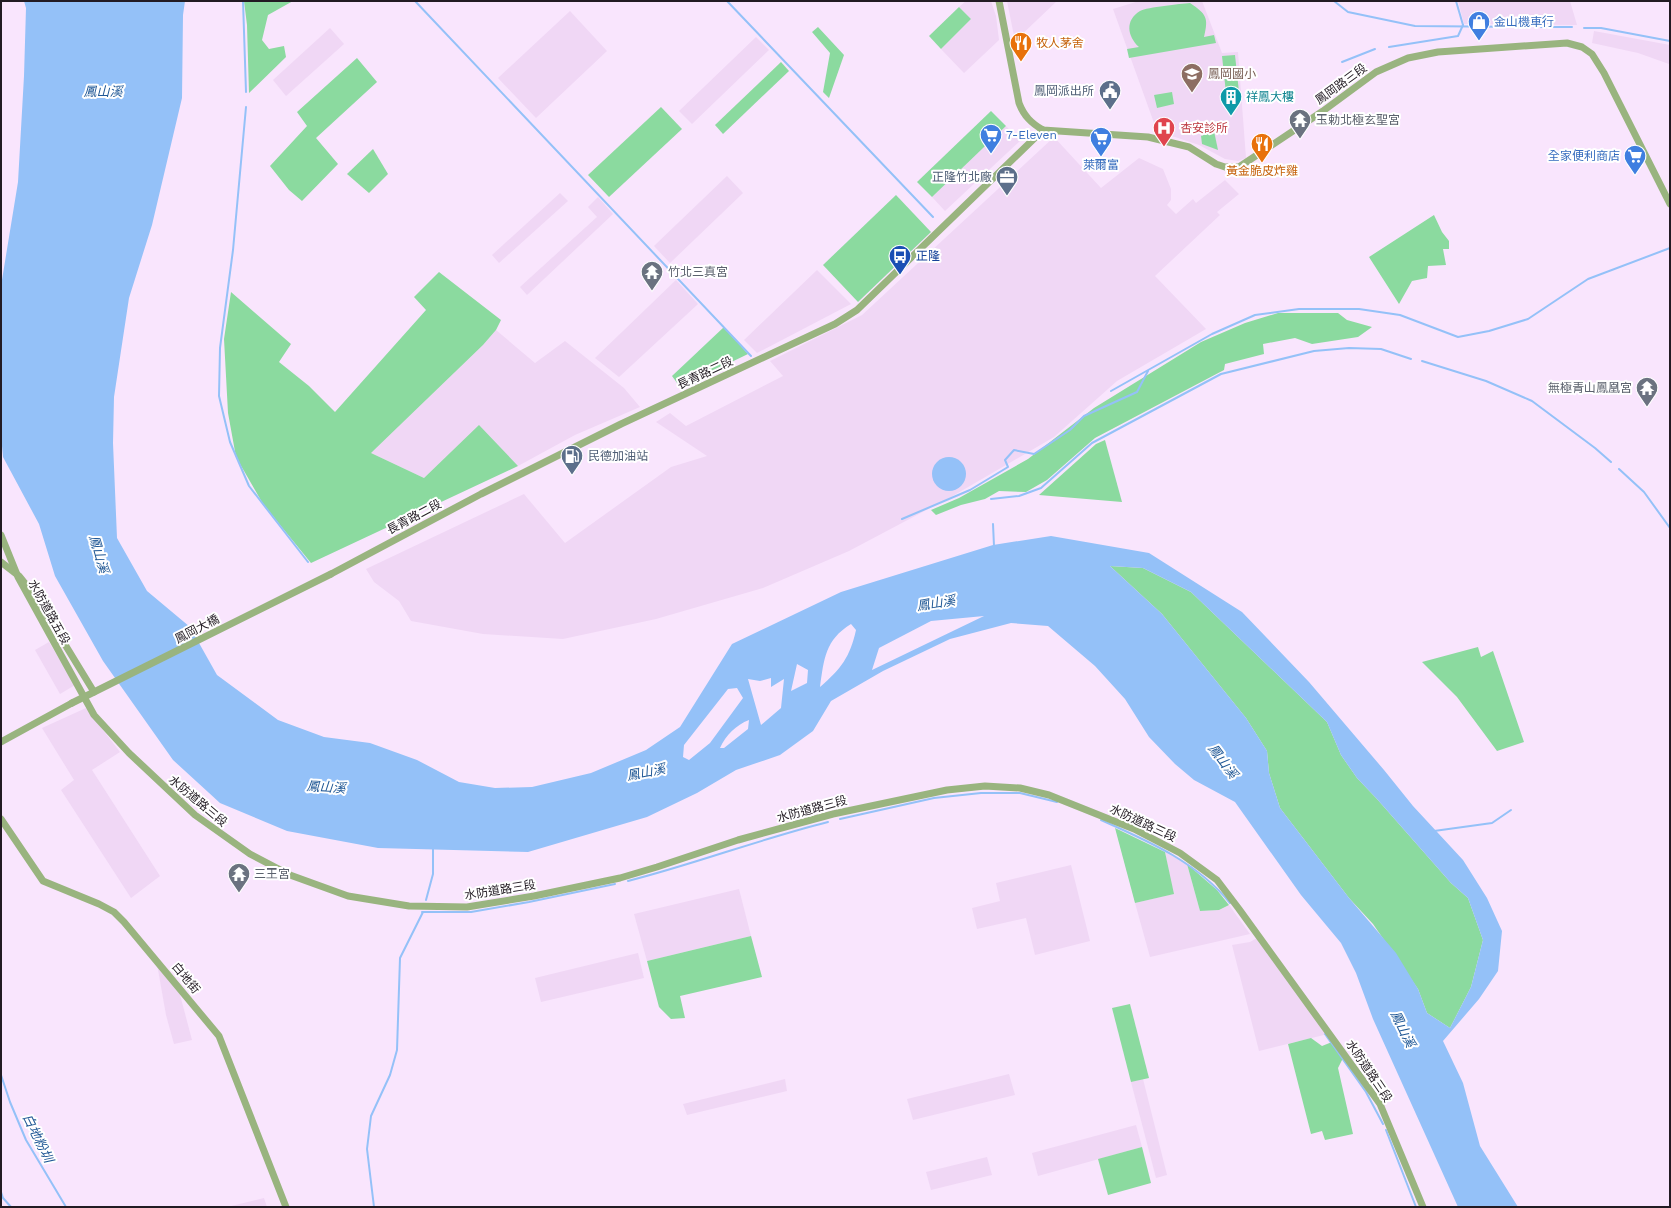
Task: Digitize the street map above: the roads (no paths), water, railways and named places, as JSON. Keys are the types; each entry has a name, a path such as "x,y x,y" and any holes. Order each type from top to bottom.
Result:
{"street":[{"path":"999,1 1021,107 1031,123 1043,130"},
{"name":"鳳岡路三段","path":"1043,130 1148,137 1189,147 1216,164 1239,167 1323,111 1376,72 1408,58 1438,52 1567,43 1582,48 1592,54 1604,73 1670,204"},
{"name":"長青路二段","path":"331,574 481,494 621,424 835,324 857,310 1043,130"},
{"name":"水防道路五段","path":"1,535 18,577 83,696"},
{"path":"1,562 20,576 36,597 94,692"},
{"name":"鳳岡大橋","path":"1,742 72,703 331,574"},
{"name":"水防道路三段","path":"83,696 94,715 129,753 170,793 195,815 250,854 290,876 348,896 409,906 467,907 556,892 650,870 738,840 833,814 946,790 985,786 1020,788 1049,795 1134,829 1180,853 1217,880 1380,1104 1423,1207"},
{"name":"白地街","path":"1,819 43,881 99,904 114,912 219,1036 286,1207"}],"water":[{"name":"鳳山溪","path":"24,1 185,1 183,15 182,98 152,225 129,298 114,397 113,443 117,538 147,591 190,627 217,675 278,720 324,737 370,743 417,760 459,782 495,788 532,787 591,773 646,750 680,727 732,644 841,592 993,545 1051,536 1149,553 1242,612 1309,682 1413,806 1463,860 1487,898 1502,931 1498,971 1479,999 1443,1041 1463,1083 1480,1146 1518,1207 1458,1207 1373,1019 1356,973 1341,943 1301,895 1235,802 1194,780 1175,764 1149,737 1125,699 1095,666 1048,626 1011,623 950,639 883,671 831,701 813,731 780,755 736,770 697,793 647,817 528,852 378,848 287,831 220,803 173,760 103,661 55,576 39,524 3,457 1,435 1,286 18,182 26,8","holes":["1110,566 1143,568 1191,592 1327,722 1341,755 1357,778 1451,883 1468,898 1483,940 1471,987 1450,1028 1427,1013 1418,989 1396,953 1349,898 1280,808 1269,773 1267,751 1246,718 1162,614","984,616 872,670 879,648 931,621","851,624 856,630 851,648 844,662 820,687 827,651 842,630","797,664 808,670 807,683 791,691","771,678 771,687 784,679 781,708 761,725 748,679 760,681","737,688 743,698 710,743 689,760 683,757 684,745 728,689","749,720 748,729 724,748 720,748 728,735"]},
{"path":"946,457 952,457 956,458 963,464 966,474 965,481 959,488 952,491 946,491 942,490 935,484 932,477 932,471 933,467 939,460"}],"waterway":[{"path":"243,1 246,92"},
{"path":"415,1 751,356"},
{"path":"727,1 933,217"},
{"path":"1334,1 1348,12 1415,26 1529,27"},
{"path":"1456,1 1463,25"},
{"path":"1389,47 1458,36 1463,25"},
{"path":"1541,27 1572,27"},
{"path":"1584,28 1601,28 1670,41"},
{"path":"1342,62 1375,49"},
{"path":"246,107 233,250 220,348 219,396 230,442 249,486 308,562"},
{"path":"1111,391 1212,334 1255,315 1299,309 1359,309 1400,315 1458,337 1489,331 1528,319 1588,279 1670,248"},
{"path":"991,499 1019,496 1041,488 1092,443 1221,374 1314,351 1349,348 1381,349 1411,359"},
{"path":"1422,361 1486,381 1532,401 1595,448 1611,462"},
{"path":"902,519 970,490 1008,467 1005,460 1014,450 1034,454 1070,430 1084,416 1137,392 1148,371"},
{"path":"1619,469 1644,492 1670,528"},
{"path":"993,524 994,546"},
{"path":"840,819 934,798 981,793 1020,793 1057,802"},
{"path":"1434,831 1492,823 1511,810"},
{"path":"1101,820 1154,845 1187,864 1203,876 1230,903"},
{"path":"628,881 828,822"},
{"path":"426,900 433,874 433,847"},
{"path":"422,912 471,912 529,902 615,884"},
{"path":"374,1207 367,1149 371,1116 390,1075 397,1050 400,958 423,912"},
{"path":"1325,1034 1366,1092 1383,1124"},
{"name":"白地粉圳","path":"1,1075 10,1102 26,1140 66,1207"},
{"path":"1386,1130 1416,1207"},
{"path":"1,1192 3,1198 11,1207"}],"place":[{"name":"金山機車行","path":"1479,42"},
{"name":"牧人茅舍","path":"1021,62"},
{"name":"鳳岡國小","path":"1192,94"},
{"name":"鳳岡派出所","path":"1110,110"},
{"name":"祥鳳大樓","path":"1231,116"},
{"name":"玉勅北極玄聖宮","path":"1300,140"},
{"name":"杏安診所","path":"1164,148"},
{"name":"7-Eleven","path":"991,154"},
{"name":"萊爾富","path":"1101,158"},
{"name":"黃金脆皮炸雞","path":"1262,164"},
{"name":"全家便利商店","path":"1635,176"},
{"name":"正隆竹北廠","path":"1007,196"},
{"name":"正隆","path":"900,276"},
{"name":"竹北三真宮","path":"652,292"},
{"name":"無極青山鳳凰宮","path":"1647,408"},
{"name":"民德加油站","path":"572,476"},
{"name":"三王宮","path":"239,894"}]}
